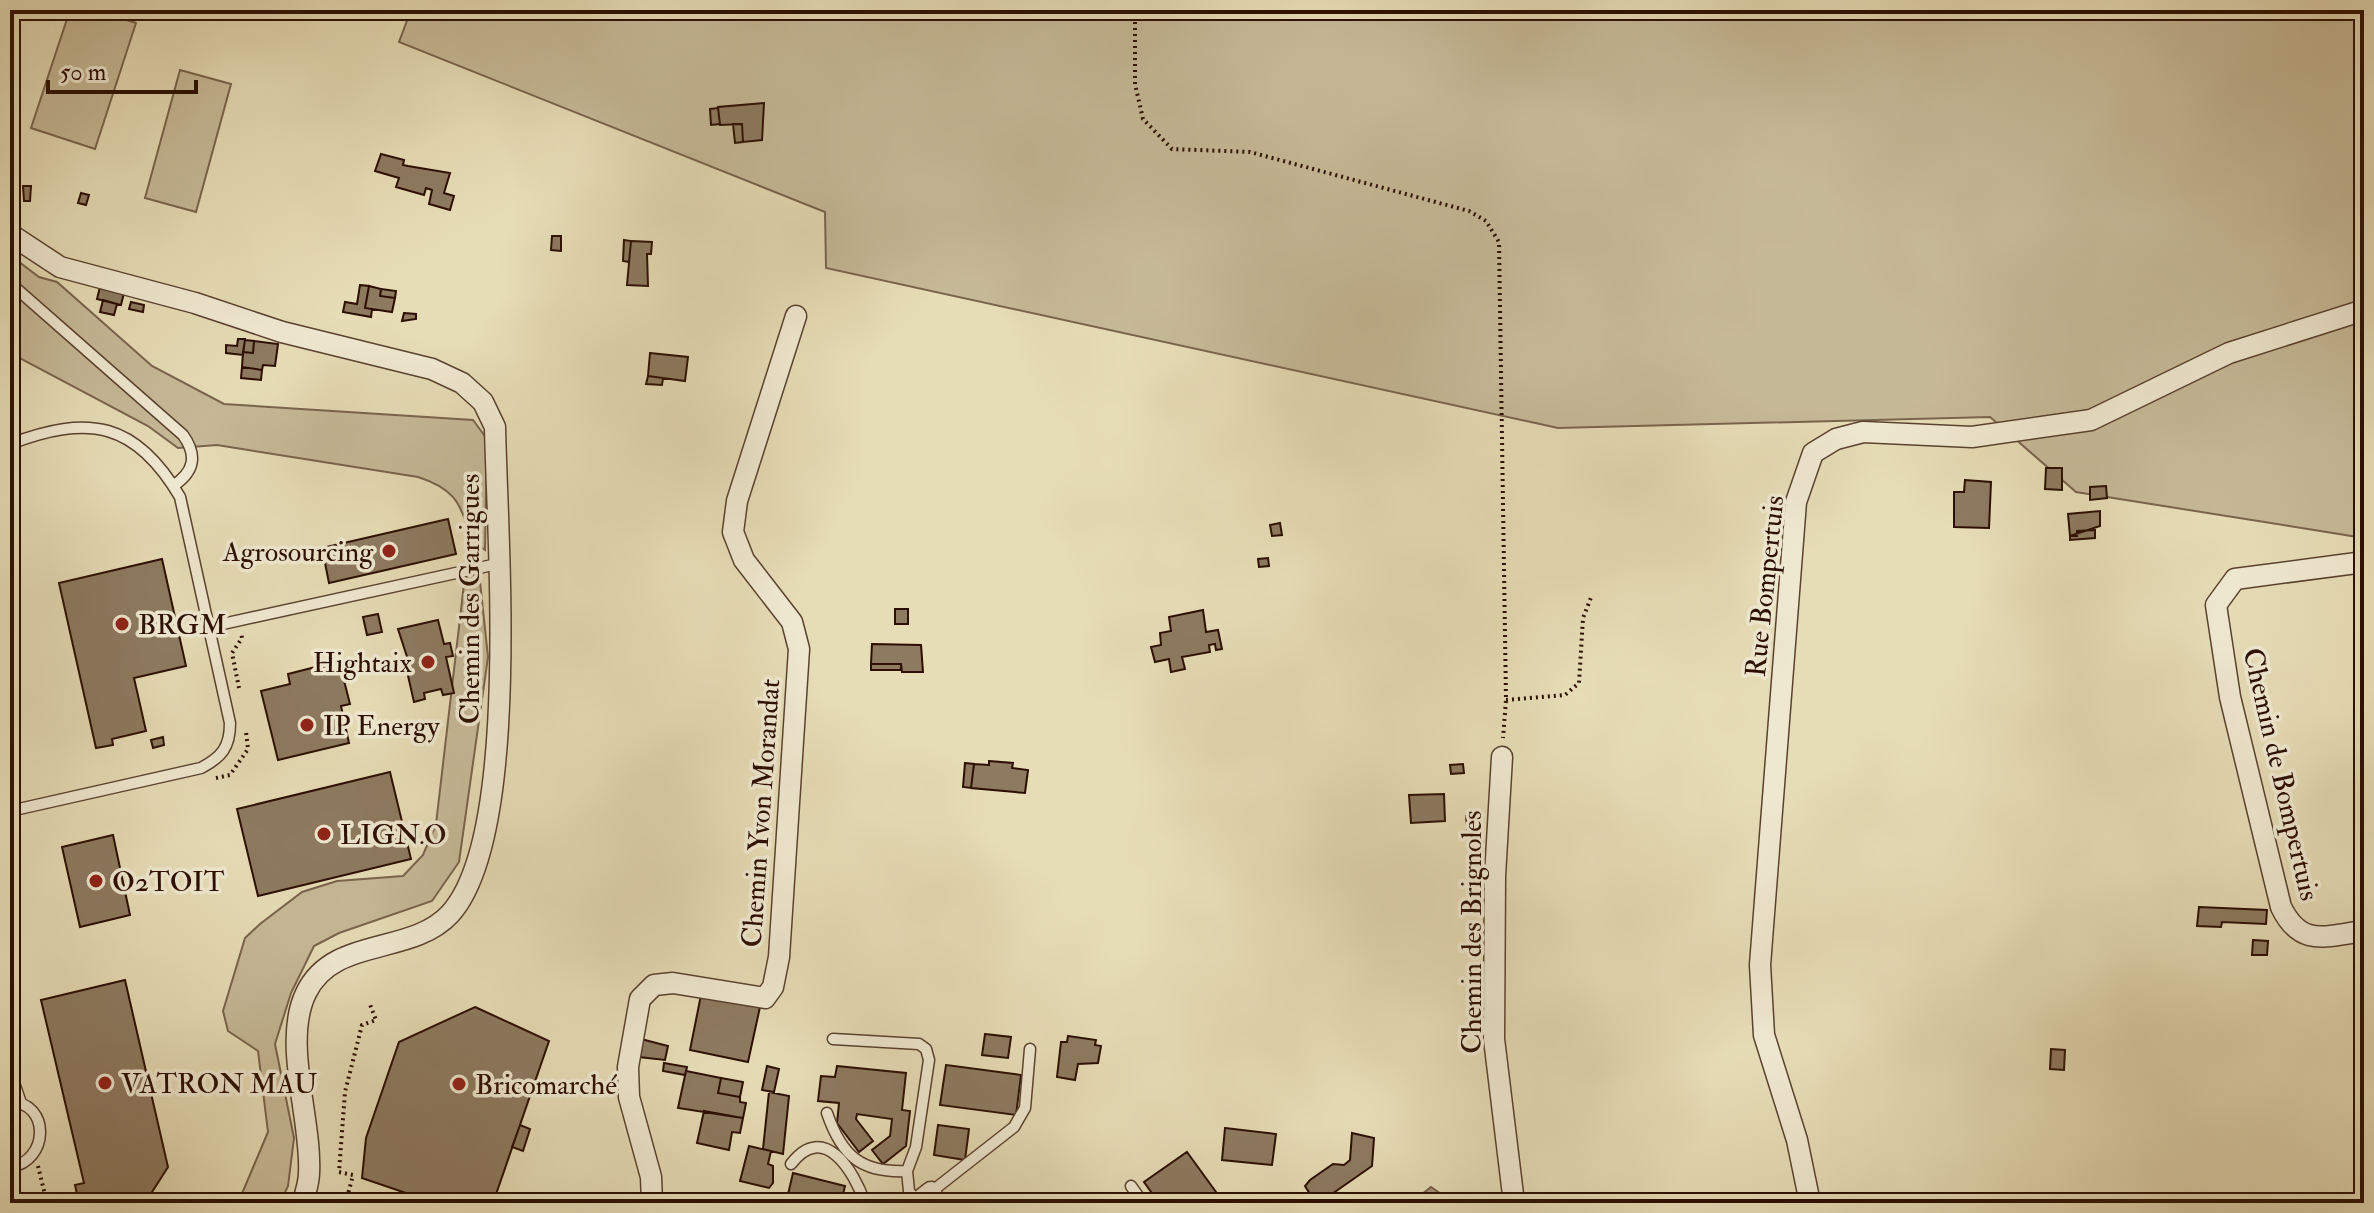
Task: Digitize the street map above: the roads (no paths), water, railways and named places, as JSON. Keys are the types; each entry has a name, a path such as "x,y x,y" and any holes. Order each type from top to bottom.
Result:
{"street":[{"name":"Chemin des Garrigues","path":"10,234 60,267 195,303 282,332 432,369 462,383 483,402 495,427 501,714 479,862 468,891 448,916 419,934 349,955 320,971 304,995 299,1031 310,1175 303,1203"},
{"name":"Rue Bompertuis","path":"1810,1203 1797,1140 1764,1035 1760,965 1796,502 1813,453 1836,439 1863,432 1972,437 2091,420 2229,353 2364,310"},
{"name":"Chemin Yvon Morandat","path":"652,1203 651,1177 629,1097 628,1067 640,999 654,985 673,983 765,998 773,987 779,957 799,649 792,622 744,560 733,532 737,501 796,316"},
{"name":"Chemin de Bompertuis","path":"2364,562 2235,579 2216,605 2230,697 2281,907 2290,926 2311,938 2364,931"},
{"name":"Chemin des Brignoles","path":"1502,757 1495,876 1494,1039 1514,1203"}],"lane":[{"path":"10,283 183,435 192,447 193,461 190,472 173,486"},
{"path":"10,444 63,428 89,427 120,435 145,449 180,497 230,723 230,738 221,758 201,768 10,811"},
{"path":"209,627 497,564"},
{"path":"833,1039 919,1044 926,1049 929,1060 918,1133 907,1171 909,1191 921,1199 1014,1127 1025,1108 1030,1049"},
{"path":"10,1071 16,1102 39,1122 40,1143 28,1161 10,1167"},
{"path":"827,1113 858,1163 879,1172 907,1171"},
{"path":"791,1164 800,1152 813,1146 833,1151 860,1187 865,1203"},
{"path":"1131,1186 1143,1203"}],"place":[{"name":"Agrosourcing","path":"389,551"},
{"name":"BRGM","path":"122,624"},
{"name":"Hightaix","path":"428,662"},
{"name":"IP Energy","path":"307,725"},
{"name":"LIGN.O","path":"324,834"},
{"name":"O2TOIT","path":"96,881"},
{"name":"VATRON MAU","path":"105,1083"},
{"name":"Bricomarché","path":"459,1084"}]}
